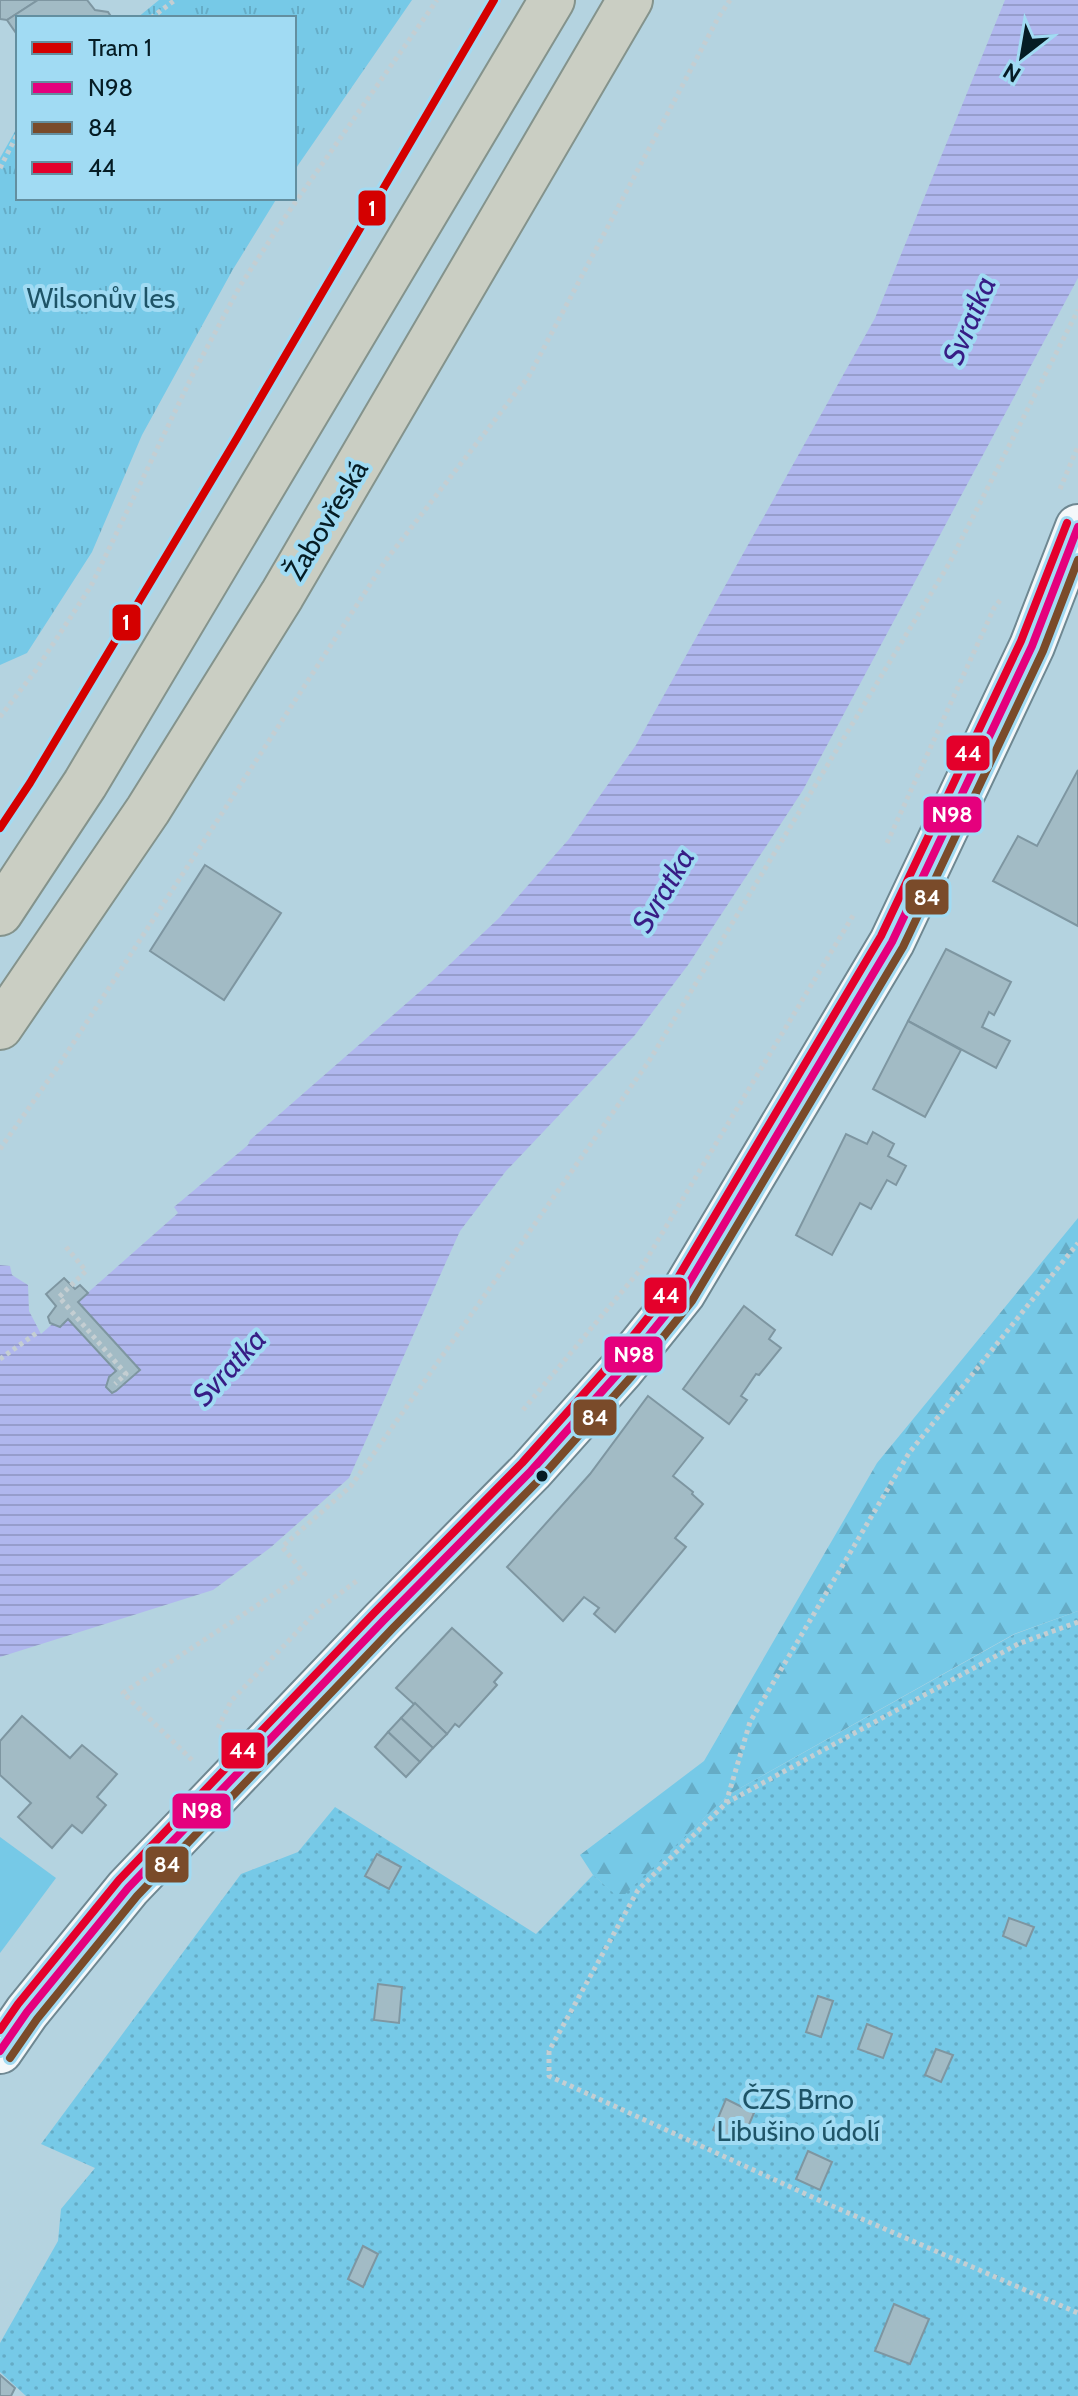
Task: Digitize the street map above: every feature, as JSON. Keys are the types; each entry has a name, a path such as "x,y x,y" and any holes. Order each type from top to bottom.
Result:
{"highway":[{"path":"0,913 85,784 552,0"},
{"name":"Žabovřeská","path":"0,1027 148,810 282,595 630,0"}],"street":[{"path":"0,2051 27,2012 128,1888 531,1471 622,1369 683,1293 892,942 1032,646 1066,516"}],"path":[{"path":"154,16 175,0"},
{"path":"0,717 36,670 91,586 195,370 240,286 437,0"},
{"path":"0,1149 118,976 386,560 529,376 730,0"},
{"path":"0,168 16,137"},
{"path":"199,1766 123,1693 305,1574 282,1547 351,1486 649,1061 950,562 1078,310"},
{"path":"1066,516 1078,446"},
{"path":"883,852 994,608 1003,596"},
{"path":"517,1416 640,1270 857,909"},
{"path":"726,1803 750,1722 909,1453 1078,1243"},
{"path":"66,1247 86,1271 59,1297 126,1374 115,1384"},
{"path":"0,1359 38,1332"},
{"path":"212,1740 231,1701 320,1608 368,1573"},
{"path":"1078,1622 1018,1644 726,1803 638,1890 549,2051 549,2076 823,2202 1078,2313"}],"green space":[{"path":"159,0 412,0 296,168 296,16 139,16"},
{"name":"Wilsonův les","path":"16,130 16,200 276,200 232,271 142,435 92,552 27,653 0,665 0,158"},
{"path":"1078,1218 1078,1611 1014,1634 728,1795 620,1899 593,1875 580,1855 704,1761 877,1463"},
{"name":"ČZS Brno Libušino údolí","path":"1078,1611 1078,2396 26,2396 0,2372 0,2343 58,2241 61,2209 95,2168 41,2144 241,1874 298,1852 335,1807 536,1934 593,1875 620,1898 728,1795 1015,1634"},
{"path":"0,1837 56,1878 0,1953"}],"water":[{"name":"Svratka","path":"1005,0 1078,0 1078,278 803,790 688,965 635,1035 506,1171 460,1231 349,1478 270,1548 213,1590 0,1657 0,1265 10,1266 12,1275 28,1285 29,1311 41,1334 178,1213 174,1207 432,981 499,918 569,839 636,745 875,318"}],"building":[{"path":"0,0 38,0 7,20 0,19"},
{"path":"38,0 87,0 95,10 108,12 111,16 16,16 16,33 7,20"},
{"path":"1078,770 1078,926 993,881 1018,836 1037,846"},
{"path":"205,865 281,913 224,1000 150,951"},
{"path":"946,949 1011,982 994,1015 989,1012 982,1027 1010,1041 996,1068 908,1021"},
{"path":"908,1021 961,1050 925,1117 873,1089"},
{"path":"873,1132 894,1144 888,1156 906,1166 896,1185 887,1180 871,1209 860,1203 832,1255 796,1235 846,1134 867,1144"},
{"path":"64,1278 75,1289 80,1285 88,1293 78,1302 140,1370 112,1393 106,1387 109,1377 116,1371 68,1319 60,1327 50,1323 48,1317 56,1306 46,1294"},
{"path":"744,1306 775,1330 769,1339 781,1348 759,1375 756,1374 741,1396 747,1400 729,1424 683,1389"},
{"path":"648,1396 703,1438 673,1476 703,1504 675,1538 686,1547 615,1632 594,1614 599,1608 584,1597 563,1621 507,1567 590,1474"},
{"path":"452,1628 502,1673 494,1682 497,1685 459,1727 455,1724 447,1734 396,1688"},
{"path":"415,1703 447,1734 433,1748 401,1718"},
{"path":"22,1716 70,1758 82,1745 117,1774 97,1797 106,1805 82,1833 72,1825 52,1848 18,1817 31,1803 0,1775 0,1741"},
{"path":"401,1718 433,1748 420,1762 388,1732"},
{"path":"388,1732 420,1762 406,1777 375,1747"},
{"path":"377,1854 401,1867 389,1889 365,1876"},
{"path":"1009,1918 1034,1927 1026,1946 1003,1936"},
{"path":"378,1984 402,1987 399,2023 374,2020"},
{"path":"818,1996 833,2001 821,2037 806,2032"},
{"path":"867,2024 892,2034 883,2058 858,2049"},
{"path":"936,2049 953,2055 941,2082 925,2075"},
{"path":"726,2099 754,2113 741,2143 713,2130"},
{"path":"808,2151 832,2162 820,2190 796,2179"},
{"path":"363,2246 378,2254 363,2287 348,2279"},
{"path":"894,2304 929,2319 910,2364 875,2351"},
{"path":"0,2375 15,2388 11,2396 0,2396"}],"tram line":[{"name":"1","path":"0,828 237,438 494,0"}],"transit line":[{"name":"44","path":"0,2030 119,1880 522,1463 613,1361 673,1286 881,936 1021,641 1067,523"},
{"name":"N98","path":"0,2051 27,2012 128,1888 531,1471 622,1369 683,1293 892,942 1032,646 1078,527"},
{"name":"84","path":"10,2058 37,2019 137,1896 540,1479 631,1377 692,1301 903,947 1043,651 1078,560"}]}
